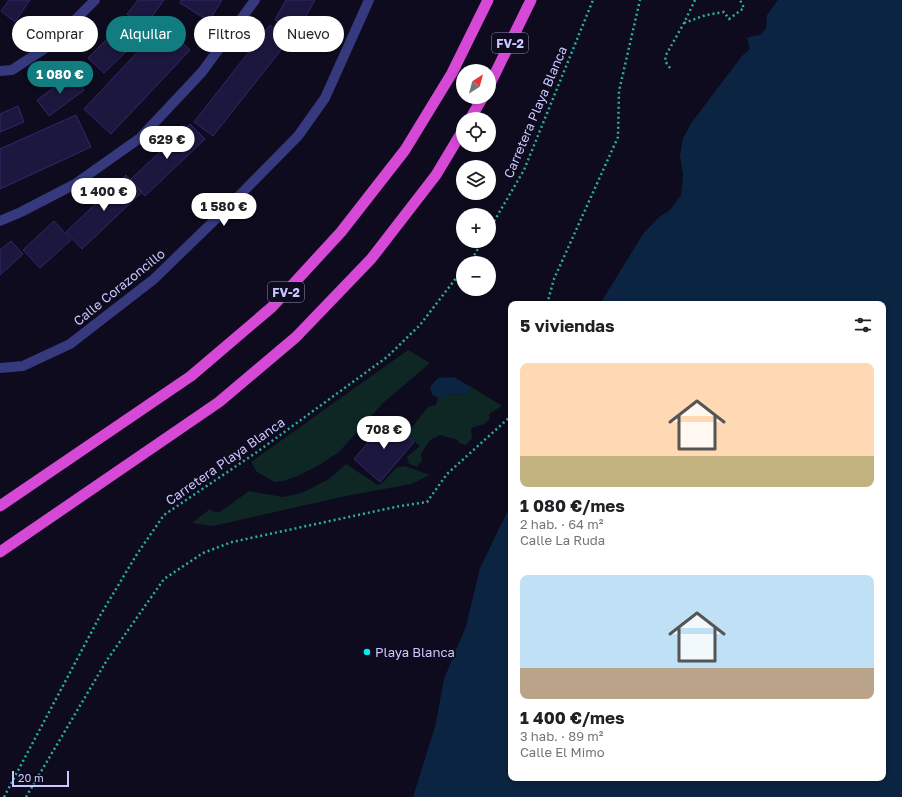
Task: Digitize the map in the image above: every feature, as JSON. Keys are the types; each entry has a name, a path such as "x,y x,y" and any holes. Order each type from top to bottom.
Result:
{"highway":[{"name":"FV-2","path":"0,506 191,376 272,307 341,232 405,150 452,73 488,0"},
{"name":"FV-2","path":"496,72 531,0"},
{"name":"FV-2","path":"0,552 219,402 296,338 371,259 436,175 456,142"}],"street":[{"path":"0,71 12,70 50,45 95,0"},
{"path":"0,221 21,212 75,184 140,138 202,72 255,0"},
{"name":"Calle Corazoncillo","path":"0,368 23,366 70,344 154,279 223,212 298,136 325,98 370,0"}],"path":[{"name":"Carretera Playa Blanca","path":"496,218 524,170 593,0"},
{"path":"548,301 554,279 618,138 619,91 640,0"},
{"path":"684,23 706,15 724,12 730,19 744,8 740,0"},
{"path":"670,68 665,61 666,54 695,1"},
{"name":"Carretera Playa Blanca","path":"4,797 102,614 137,554 164,515 257,452 387,357 420,325 456,278"},
{"path":"26,797 108,660 164,579 202,553 232,542 400,506 427,502 447,474 508,419"}],"green space":[{"path":"408,350 430,363 383,403 339,452 321,464 298,476 283,481 275,482 257,472 251,462"},
{"path":"473,388 502,406 489,414 490,418 484,424 471,428 472,438 466,445 459,443 458,440 440,435 430,440 421,454 422,461 417,467 409,464 407,457 420,446 406,435 428,407 436,405 438,397 446,397 452,394 464,395"},
{"path":"346,464 378,485 382,483 396,468 405,466 430,475 411,484 346,496 213,526 192,523 210,509 214,512 220,512 249,491 283,497 302,493 329,479"}],"water":[{"path":"778,0 902,0 902,797 413,797 435,727 444,679 466,626 480,568 508,510 508,781 886,781 886,301 602,301 643,234 659,217 670,210 681,195 683,175 680,156 683,138 692,122 742,56 750,49 747,38 760,35 766,29 767,15"},
{"path":"454,377 473,388 464,395 452,394 446,397 438,397 432,395 430,387 438,378"}],"building":[{"path":"9,0 30,0 19,16 12,16 12,20 1,11"},
{"path":"138,0 164,0 152,16 130,16 127,14"},
{"path":"181,0 222,0 212,16 201,16 180,3"},
{"path":"286,0 315,0 306,16 277,16"},
{"path":"270,25 273,27 273,52 280,52 213,136 194,122 249,52 265,52 265,31"},
{"path":"106,40 106,52 126,52 104,73 88,58 94,52 98,52 98,48"},
{"path":"186,46 190,50 111,134 84,109 138,52 186,52"},
{"path":"72,74 84,90 49,116 37,100"},
{"path":"18,106 24,122 0,132 0,114"},
{"path":"76,115 91,147 0,189 0,149"},
{"path":"190,124 205,139 145,196 130,180"},
{"path":"126,175 142,192 82,249 66,232"},
{"path":"54,221 71,240 40,268 23,250"},
{"path":"11,241 23,254 0,275 0,250"},
{"path":"388,419 414,442 380,482 354,459"}],"place":[{"name":"Playa Blanca","path":"367,652"}]}
